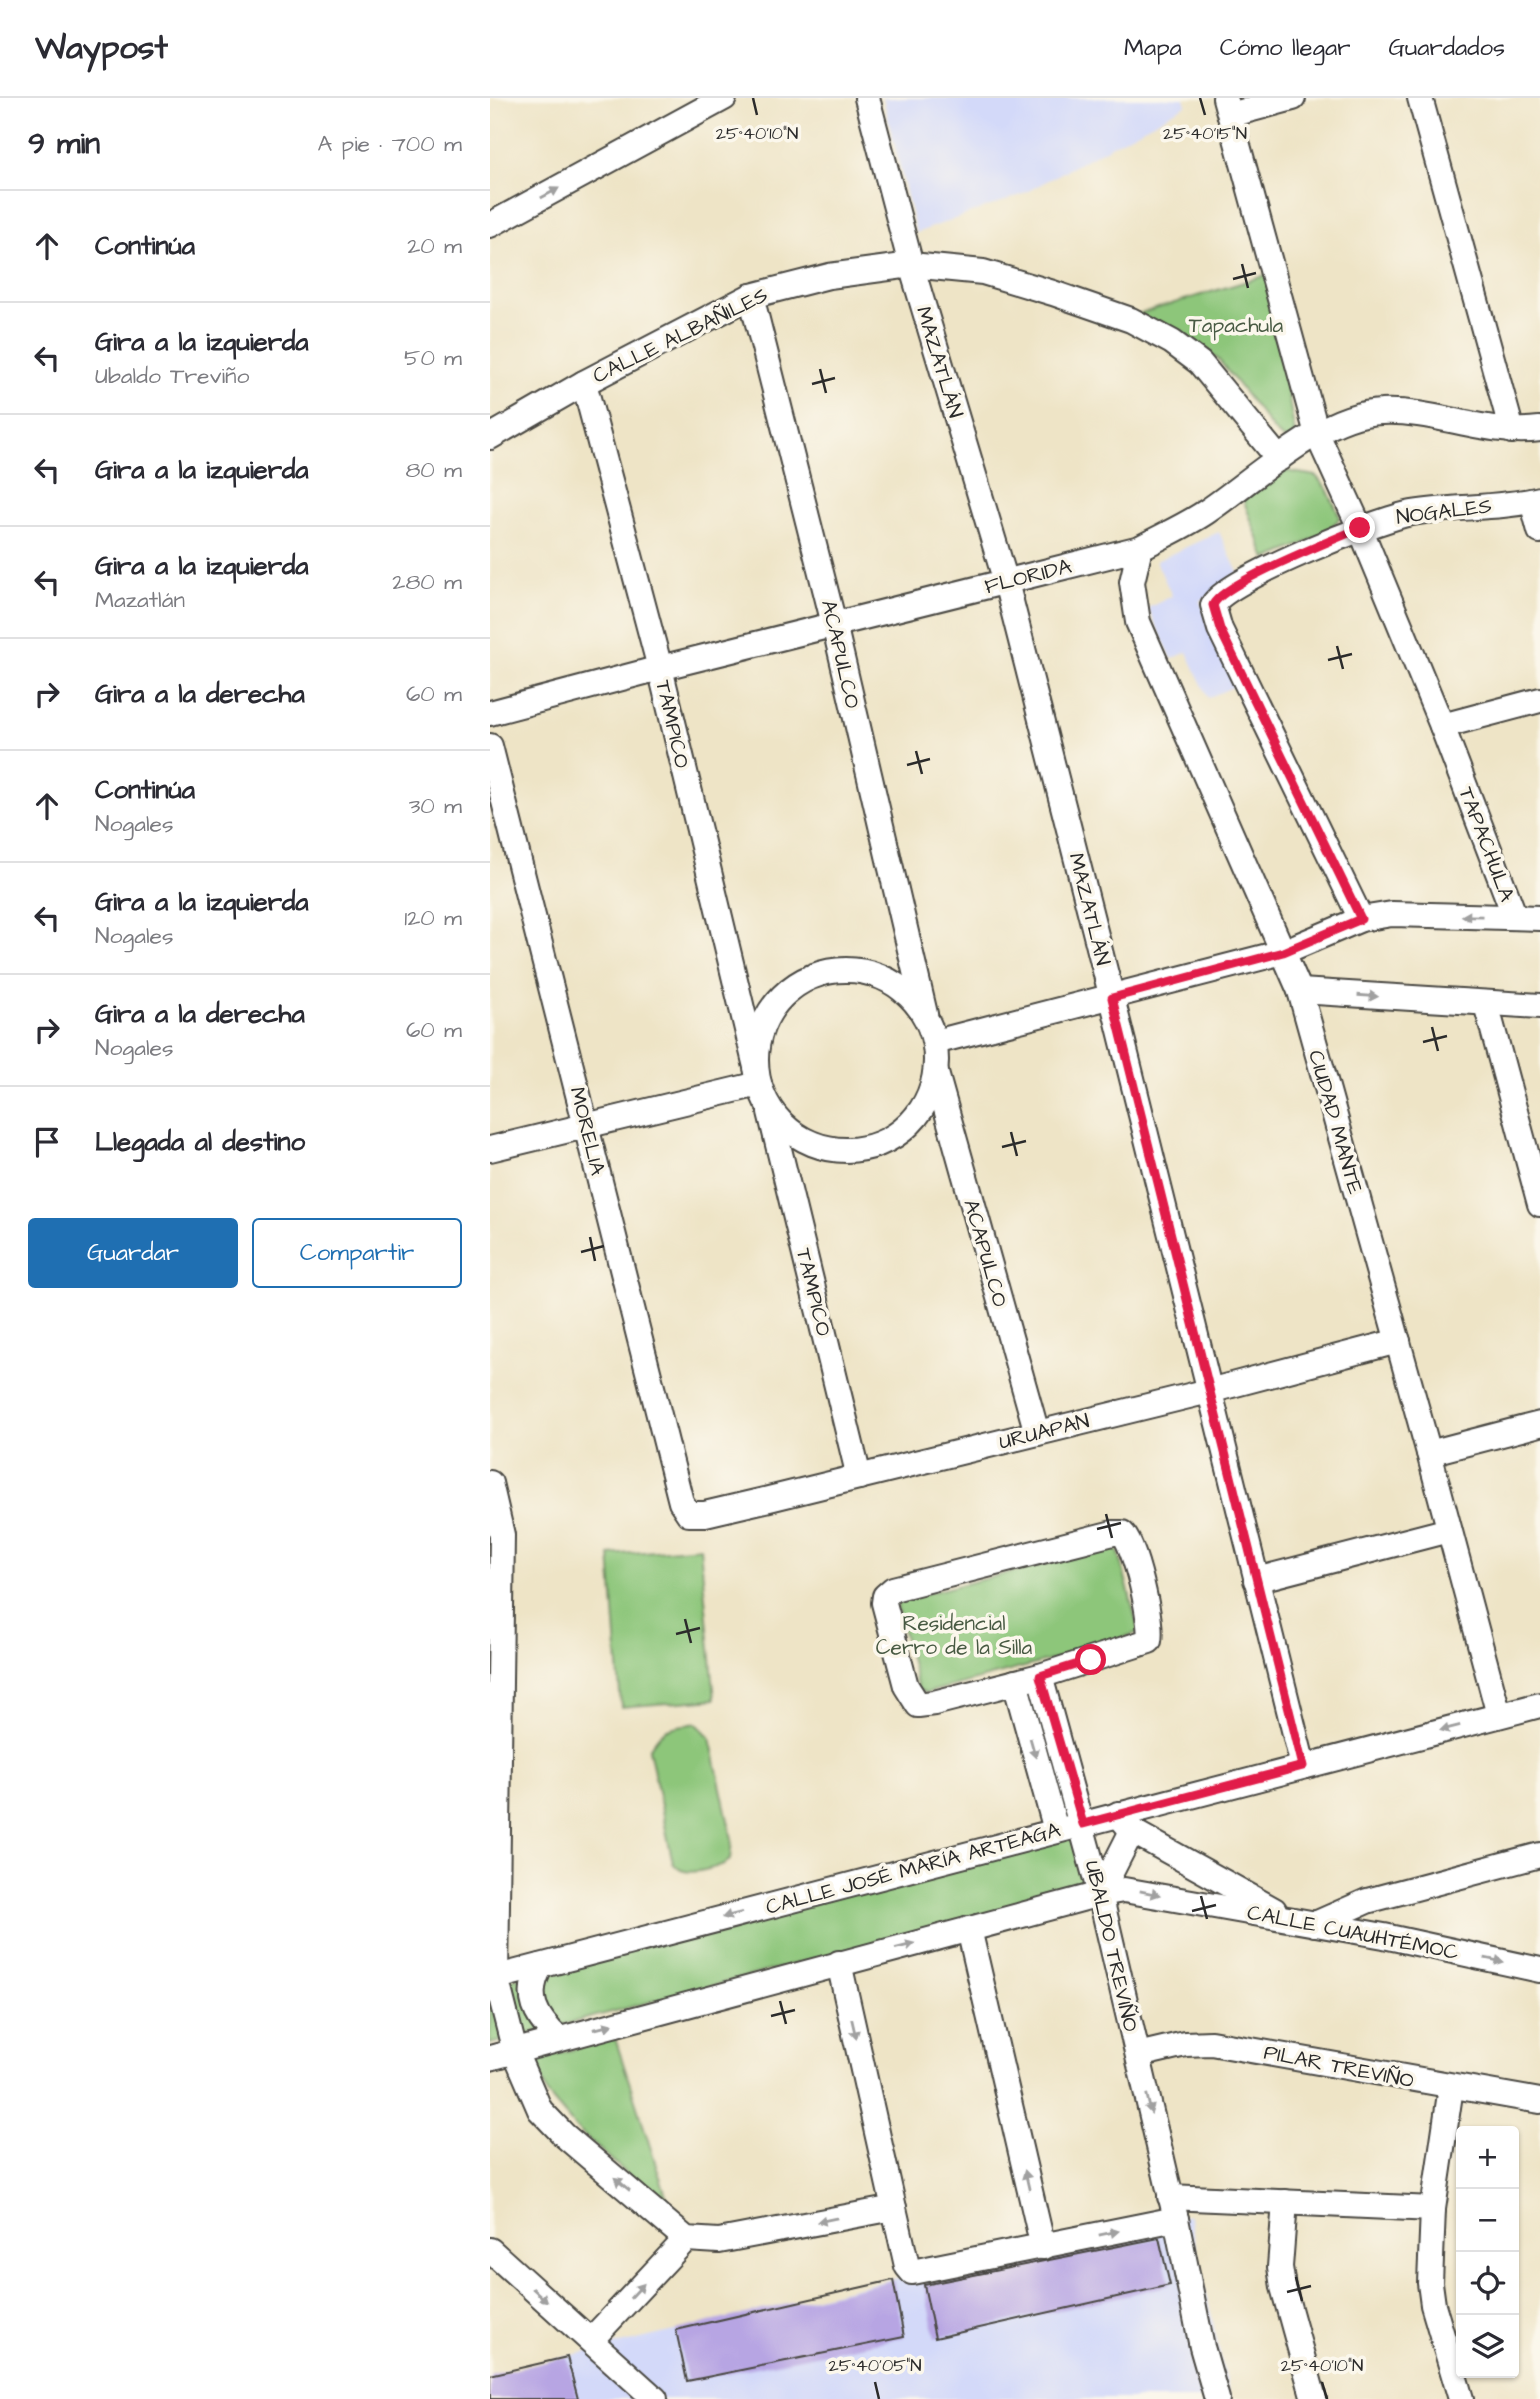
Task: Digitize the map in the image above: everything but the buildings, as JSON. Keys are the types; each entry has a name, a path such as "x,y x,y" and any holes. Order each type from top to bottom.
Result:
{"street":[{"path":"490,225 723,98"},
{"name":"MAZATLÁN","path":"867,98 911,265 1006,582 1303,1766"},
{"path":"1228,107 1293,98"},
{"path":"1420,98 1511,431"},
{"name":"TAPACHULA","path":"1228,107 1317,434 1360,528 1442,726 1515,917"},
{"name":"CALLE ALBAÑILES","path":"490,437 584,383 751,296 829,276 911,265 983,272 1132,320 1172,342 1200,363 1279,459"},
{"name":"ACAPULCO","path":"751,296 834,624 925,1014"},
{"name":"TAMPICO","path":"584,383 660,668 757,1076"},
{"name":"FLORIDA","path":"490,713 1140,548 1205,513 1279,459 1346,419 1379,412 1409,413 1511,431 1540,429"},
{"path":"1536,500 1540,531"},
{"name":"NOGALES","path":"1361,919 1220,629 1213,605 1222,594 1257,575 1384,519 1413,513 1536,500"},
{"name":"CIUDAD MANTE","path":"1140,548 1132,582 1138,622 1300,992 1499,1715"},
{"path":"1442,726 1540,700"},
{"name":"MORELIA","path":"490,746 678,1488 689,1514"},
{"path":"935,1042 1283,952 1361,919 1392,914 1540,918"},
{"path":"843,968 868,971 890,980 910,995 925,1014 935,1042 936,1072 928,1099 913,1122 891,1139 865,1149 837,1151 811,1144 787,1129 769,1108 757,1076 757,1042 765,1019 778,999 797,983 819,972 843,968"},
{"path":"1300,992 1540,1006"},
{"path":"1486,1004 1540,1204"},
{"name":"ACAPULCO","path":"936,1072 1037,1433"},
{"path":"490,1149 587,1125 757,1076"},
{"name":"TAMPICO","path":"769,1108 859,1477"},
{"name":"URUAPAN","path":"689,1514 705,1514 859,1477 1209,1391 1398,1341"},
{"path":"1429,1453 1540,1424"},
{"path":"490,1483 502,1535 493,1978 515,2052 540,2110 550,2123 686,2239 719,2241 894,2208"},
{"path":"1256,1580 1448,1530"},
{"path":"1113,1533 1122,1533 1131,1545 1151,1625 1149,1641 1040,1676 918,1705 906,1686 886,1615 885,1595 892,1589 1113,1533"},
{"name":"UBALDO TREVIÑO","path":"1040,1676 1083,1824 1173,2208 1202,2347 1217,2399"},
{"path":"1015,1682 1056,1830"},
{"name":"CALLE JOSÉ MARÍA ARTEAGA","path":"493,1978 1056,1830 1083,1824 1125,1823 1303,1766 1540,1704"},
{"path":"1100,1894 1125,1823 1304,1922 1367,1901 1540,1855"},
{"name":"CALLE CUAUHTÉMOC","path":"839,1963 1100,1894 1135,1890 1540,1970"},
{"path":"969,1929 1043,2247"},
{"path":"490,2058 839,1963 894,2208 908,2266 912,2272 1043,2247 1173,2208 1285,2202 1433,2209"},
{"path":"541,1966 533,1992 535,2007 544,2025 559,2039"},
{"name":"PILAR TREVIÑO","path":"1138,2055 1185,2044 1211,2043 1540,2101"},
{"path":"1451,2087 1433,2209 1430,2283 1433,2305 1461,2399"},
{"path":"1285,2202 1280,2267 1314,2399"},
{"path":"591,2340 686,2239"},
{"path":"490,2250 654,2399"}],"shaded area":[{"path":"883,98 1184,98 1186,105 1021,195 916,233"},
{"path":"1219,532 1242,581 1200,601 1239,684 1208,698 1187,652 1172,659 1148,608 1172,596 1156,561"},
{"path":"1189,2215 1230,2399 490,2399 490,2375 913,2274"}],"green space":[{"name":"Tapachula","path":"1267,275 1296,448 1276,433 1218,359 1138,314"},
{"path":"1286,471 1316,476 1327,489 1340,517 1317,537 1266,559 1243,499"},
{"path":"700,1547 715,1699 621,1707 610,1555"},
{"name":"Residencial Cerro de la Silla","path":"1110,1548 1119,1553 1139,1632 1089,1650 926,1693 918,1689 897,1608 899,1600"},
{"path":"696,1723 710,1737 732,1839 730,1860 707,1870 692,1872 680,1869 673,1863 649,1749 668,1728"},
{"path":"1074,1832 1087,1887 490,2044 490,1985"},
{"path":"615,2038 672,2214 578,2130 548,2095 534,2060"}],"route":[{"path":"1091,1660 1040,1676 1083,1824 1303,1766 1112,998 1283,952 1361,919 1220,629 1213,605 1217,598 1228,590 1360,528"}]}
